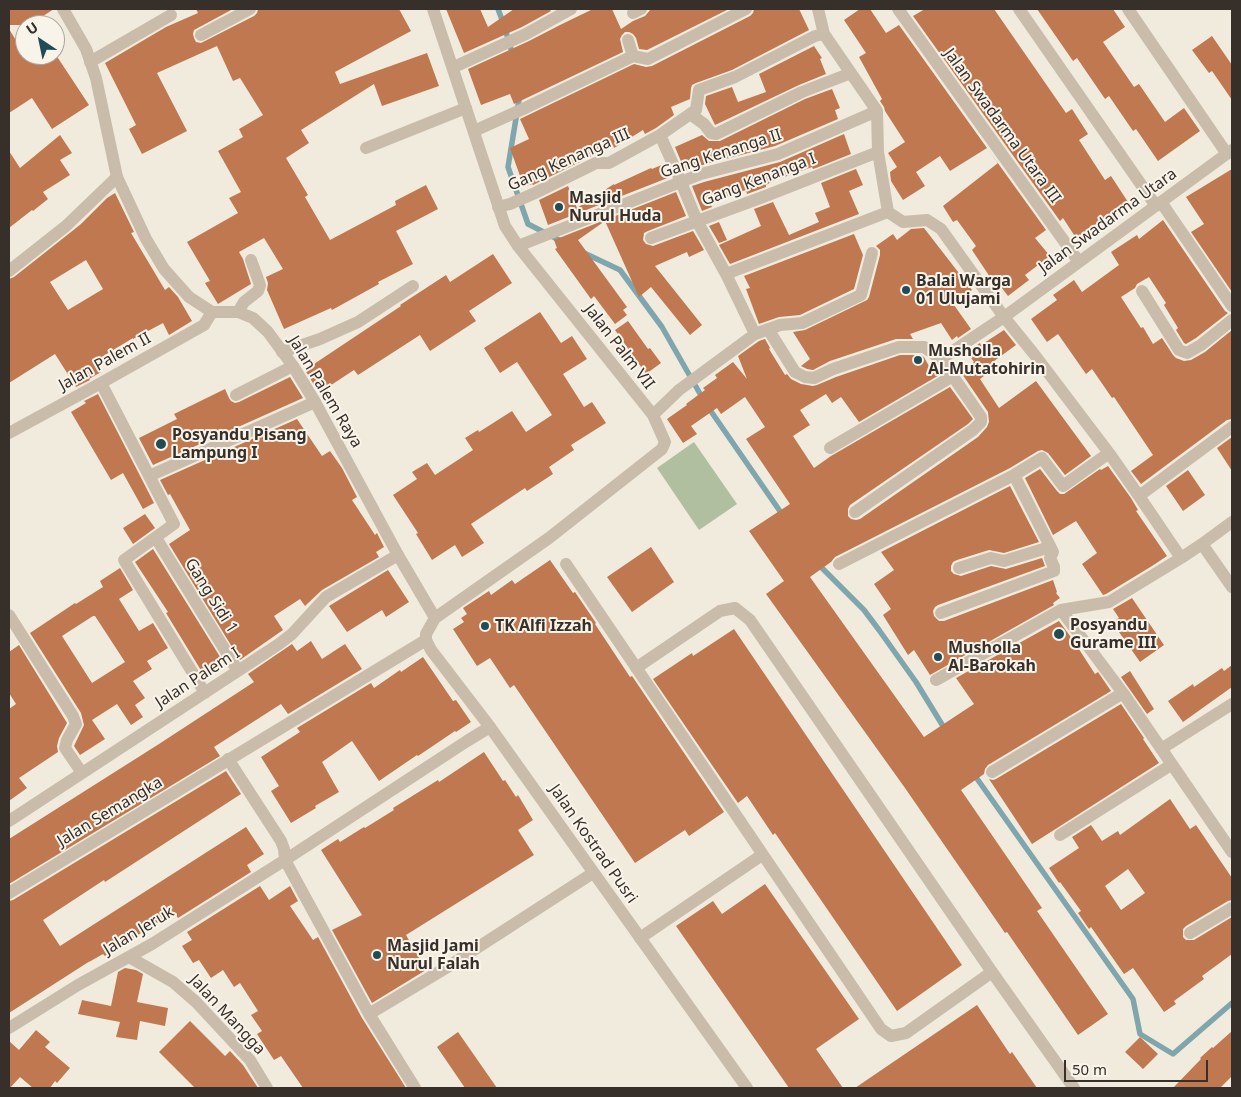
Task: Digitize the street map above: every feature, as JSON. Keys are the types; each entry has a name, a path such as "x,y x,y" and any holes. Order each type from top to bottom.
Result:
{"street":[{"path":"63,9 86,49 96,78 117,177 146,239 164,269 189,297 212,312"},
{"path":"201,35 250,9"},
{"name":"Jalan Palm VII","path":"434,9 474,131 504,206 505,226 523,243 653,416 665,442 662,449 549,538 435,618"},
{"path":"454,67 526,34 570,9"},
{"path":"474,131 633,56 648,59 746,9"},
{"path":"818,9 824,34 877,111 878,152 888,212 903,222 926,220 941,229 1004,317 1109,454 1181,558"},
{"name":"Jalan Swadarma Utara III","path":"898,9 1079,262"},
{"path":"1019,9 1232,306"},
{"path":"1128,9 1229,152"},
{"path":"90,62 171,15"},
{"path":"824,34 815,36 735,77 699,90 696,110 690,114 704,124 711,133 716,134 802,92 851,73"},
{"path":"628,40 633,56"},
{"path":"366,148 466,108"},
{"name":"Gang Kenanga II","path":"523,243 701,174 778,154 877,111"},
{"name":"Gang Kenanga III","path":"504,206 536,193 596,163 609,163 660,135 690,114"},
{"path":"660,135 697,220 755,334"},
{"name":"Gang Kenanga I","path":"650,238 763,197 878,152"},
{"name":"Jalan Swadarma Utara","path":"941,359 1004,317 1229,152"},
{"path":"9,271 66,226 117,177"},
{"path":"726,274 888,212"},
{"path":"653,416 679,390 755,334 780,324 802,323 861,295 872,253"},
{"path":"238,312 244,302 258,291 260,285 251,260"},
{"path":"282,352 320,339 358,322 413,286"},
{"path":"1142,291 1179,350 1187,353 1201,345 1232,320"},
{"name":"Jalan Palem Raya","path":"212,312 238,312 253,318 268,332 293,366 435,618"},
{"name":"Jalan Palem II","path":"9,433 204,325 212,312"},
{"path":"768,329 795,372 805,377 814,378 833,369 899,347 924,347 941,359 982,417 981,422 973,430 855,512"},
{"path":"236,395 293,366"},
{"path":"830,448 953,376"},
{"path":"101,383 174,524 124,560 205,693"},
{"path":"149,476 315,402"},
{"path":"1139,496 1232,427"},
{"path":"839,564 1014,475 1042,458 1063,486 1109,454"},
{"path":"941,613 1052,572 1054,569 1050,558 1053,553 1014,475"},
{"path":"936,680 1061,610 1109,602 1181,558 1232,522"},
{"name":"Gang Sidi 1","path":"156,538 238,671"},
{"path":"1202,544 1232,587"},
{"path":"959,568 991,558 1004,561 1050,547"},
{"name":"Jalan Palem I","path":"9,821 279,644 292,634 326,597 398,555"},
{"path":"566,564 881,1028 892,1036 906,1033 992,972"},
{"path":"636,668 720,611 735,608 750,620 1074,1088"},
{"path":"1061,610 1123,693 1232,852"},
{"path":"9,615 73,716 76,724 67,740 65,748 82,773"},
{"path":"426,640 426,634 435,618"},
{"name":"Jalan Kostrad Pusri","path":"426,640 431,650 490,727 747,1088"},
{"name":"Jalan Semangka","path":"9,893 426,640"},
{"path":"992,772 1123,693"},
{"path":"1161,749 1232,704"},
{"name":"Jalan Jeruk","path":"9,1028 78,985 129,957 285,860 490,727"},
{"path":"228,759 281,841 285,860 369,1014 415,1088"},
{"path":"1060,835 1171,765"},
{"path":"640,938 762,855"},
{"path":"369,1014 449,966 593,873"},
{"path":"1190,933 1232,908"},
{"name":"Jalan Mangga","path":"129,957 173,982 196,1002 250,1060 268,1088"}],"green space":[{"path":"694,442 737,504 699,530 657,468"}],"building":[{"path":"9,9 54,9 45,15 15,15 15,25 9,25"},
{"path":"196,9 233,9 194,30 193,34 196,42 201,43 254,16 258,9 399,9 411,31 335,72 340,84 427,53 439,86 382,106 374,84 301,130 309,143 286,158 308,195 305,197 330,240 396,205 395,201 426,185 438,209 396,231 413,264 378,282 379,284 332,310 331,308 284,329 267,290 268,283 266,277 283,269 264,238 239,252 251,284 218,304 205,283 210,281 187,242 238,213 229,198 241,192 218,151 243,137 239,129 263,115 240,78 233,81 217,46 157,73 187,131 142,154 129,129 136,125 105,63 166,27 198,13"},
{"path":"446,9 480,9 488,27 514,9 549,9 551,11 522,27 464,53"},
{"path":"593,9 612,9 621,29 645,16 651,9 729,9 647,50 639,49 633,34 625,32 620,39 623,52 514,104 510,94 481,105 468,69"},
{"path":"754,9 799,9 809,30 732,70 692,85 690,99 671,107 674,115 656,128 645,134 643,130 614,148 613,145 598,155 594,155 533,185 524,187 510,148 529,139 520,119 634,64 646,67 652,66 750,16"},
{"path":"860,9 870,9 886,33 899,25 987,148 950,171 940,156 916,172 925,186 903,200 891,181 890,172 897,167 888,153 905,142 885,111 880,101 882,99 859,57 866,53 844,20"},
{"path":"925,9 994,9 1066,113 1072,109 1088,134 1079,140 1105,180 1111,176 1128,202 1076,238 1063,218 1060,221 913,16"},
{"path":"1037,9 1113,9 1125,27 1103,42 1134,87 1139,84 1165,122 1184,108 1200,131 1158,161 1136,129 1133,131 1109,96 1105,99 1077,58 1073,61"},
{"path":"9,29 15,39 15,65 63,65 89,105 52,129 32,98 9,113"},
{"path":"1212,36 1232,65 1232,100 1212,71 1209,73 1192,50"},
{"path":"814,46 822,58 820,59 826,74 715,125 705,104 706,96 732,87 738,102 766,92 759,74"},
{"path":"832,89 840,108 835,110 838,119 775,146 685,171 675,147 702,135 709,141 720,141 805,99"},
{"path":"844,134 851,154 816,168 813,169 812,167 773,181 766,185 766,187 747,194 746,190 710,203 712,207 702,211 692,186 780,162"},
{"path":"60,135 72,153 60,160 70,175 43,192 48,199 9,228 9,151 20,168"},
{"path":"998,163 1046,230 1035,238 1050,256 1025,275 1029,280 1008,296 992,275 990,277 972,250 976,246 957,220 953,222 943,206"},
{"path":"664,164 670,177 548,225 539,200 568,186 577,208 614,184"},
{"path":"856,169 863,185 849,191 859,214 730,264 719,245 761,226 754,209 773,202 789,235 819,222 815,213 830,207 821,183"},
{"path":"1232,169 1232,292 1191,232 1204,224 1186,197"},
{"path":"676,192 686,216 644,233 643,240 646,244 653,246 693,231 704,250 689,257 687,252 655,266 702,325 690,335 651,287 639,297 605,221 578,240 627,307 623,310 627,315 615,324 594,296 591,299 555,249 557,248 554,240"},
{"path":"115,193 134,232 131,233 165,290 169,287 178,297 192,321 169,335 163,323 133,338 95,361 101,372 76,387 55,354 9,383 9,279 81,224 107,198","holes":["86,260 103,289 68,310 50,282"]},
{"path":"1163,220 1228,313 1186,344 1176,330 1178,328 1164,305 1166,303 1149,277 1121,297 1153,344 1162,338 1173,355 1184,361 1191,360 1205,352 1232,330 1232,419 1227,420 1141,484 1131,471 1153,455 1114,397 1112,398 1092,369 1086,374 1058,334 1047,342 1031,319 1057,300 1053,295 1074,280 1082,292 1119,265 1111,252 1137,235 1139,239"},
{"path":"719,222 727,240 719,243 709,226"},
{"path":"924,228 972,290 954,305 971,329 952,340 941,323 910,334 913,339 896,339 830,361 813,370 801,366 810,359 793,332 805,330 867,300 880,255 880,250 876,246 893,234 897,240 911,229"},
{"path":"854,234 863,255 854,289 800,315 779,317 759,324 746,289 750,288 744,276"},
{"path":"493,254 512,283 469,311 476,321 430,351 420,335 358,375 354,370 319,393 305,370 446,275 450,282"},
{"path":"540,312 561,343 572,336 587,359 563,374 584,407 592,402 606,423 571,445 574,450 549,467 553,474 527,491 525,488 471,524 484,543 462,557 455,545 432,560 416,534 418,533 393,495 417,479 412,472 427,463 435,475 473,450 465,438 478,430 479,432 512,411 526,432 552,415 517,362 500,373 484,348"},
{"path":"628,321 648,349 650,348 661,363 646,374 615,330"},
{"path":"1004,330 1016,345 990,364 993,369 980,379 999,408 1036,381 1091,456 1065,475 1048,453 1042,450 1038,451 1010,468 835,557 810,577 924,737 974,704 956,678 1059,621 1095,674 1098,672 1111,691 988,765 984,774 961,790 1042,908 1037,911 1108,1014 1078,1035 1007,932 1005,933 905,788 766,594 784,581 749,531 790,504 746,439 765,427 745,397 721,414 717,408 691,426 697,434 683,443 667,419 705,390 703,388 717,378 715,375 733,362 747,379 738,356 759,341 765,339 785,375 787,374 791,379 801,384 813,386 900,355 921,355 930,368 935,365 941,374 859,422 841,397 832,403 826,394 800,410 810,425 793,436 814,468 831,456 950,387 973,419 850,505 848,516 851,519 860,519 978,437 987,427 989,422 988,412 960,371 974,362 967,352"},
{"path":"290,377 303,398 153,465 139,438 177,419 174,414 225,389 231,401 235,403"},
{"path":"98,394 154,503 143,509 123,473 111,480 71,412 86,403 84,401"},
{"path":"297,419 322,456 330,451 342,468 357,497 352,500 375,535 377,533 384,547 376,552 379,557 322,590 305,606 300,599 274,616 283,630 240,660 169,544 190,530 160,480"},
{"path":"1232,437 1232,471 1217,448"},
{"path":"1108,466 1131,498 1138,510 1136,511 1167,556 1103,595 1082,564 1097,553 1076,521 1053,535 1025,478 1040,469 1057,491 1060,494 1064,494 1100,469"},
{"path":"1188,470 1205,495 1183,511 1166,486"},
{"path":"1010,486 1039,542 1004,553 989,550 957,560 953,562 951,571 961,576 991,566 1006,569 1042,558 1045,566 938,605 933,611 934,616 939,621 944,621 1053,580 1056,593 1060,598 1053,603 1054,605 930,675 914,650 908,655 883,615 891,609 874,584 894,570 881,552"},
{"path":"145,514 155,528 133,544 123,528"},
{"path":"651,547 674,582 632,612 607,577"},
{"path":"153,549 222,660 209,669 208,667 202,672 166,613 168,612 135,562"},
{"path":"550,560 573,593 575,592 630,677 632,676 724,812 689,836 685,830 635,863 514,685 510,688 490,658 477,666 453,629 464,622 461,618 467,614 463,608 489,591 491,595 512,580 515,584"},
{"path":"120,568 133,590 119,599 139,631 153,623 168,648 147,661 152,669 133,681 145,698 135,705 143,717 131,725 117,704 92,720 105,739 80,755 74,746 84,725 81,713 30,633 103,587 100,581","holes":["95,616 125,662 92,683 62,636"]},
{"path":"388,570 409,602 386,617 382,610 347,632 329,606"},
{"path":"1132,598 1164,645 1140,662 1112,622 1119,618 1113,609"},
{"path":"734,629 962,965 897,1011 775,833 773,835 747,796 738,803 653,679 692,653 693,656"},
{"path":"311,641 322,659 345,644 362,669 288,714 281,704 214,747 220,756 9,884 9,839 254,682 248,674 292,644 297,651"},
{"path":"19,645 67,723 59,738 58,752 19,778 27,788 9,801 9,709 16,704 9,693 9,652"},
{"path":"423,657 453,701 456,700 471,722 379,781 352,741 322,762 339,792 291,823 271,791 279,786 261,757 300,732 297,728 371,683 374,688"},
{"path":"1232,665 1232,687 1183,722 1168,701 1193,684 1194,687 1222,668 1224,671"},
{"path":"1130,671 1154,709 1147,714 1121,677"},
{"path":"1121,704 1159,763 1032,844 989,779 996,779"},
{"path":"484,752 503,781 505,780 516,797 518,795 533,820 518,830 534,855 406,935 426,970 372,1003 332,930 362,915 321,850 338,839 340,842 365,828 394,810 393,808 438,780 439,782"},
{"path":"226,771 241,794 43,920 60,946 246,827 264,854 247,865 251,872 178,918 174,912 105,956 103,954 90,961 9,1013 9,901"},
{"path":"1170,799 1190,829 1196,825 1232,878 1232,900 1186,926 1183,929 1183,937 1186,940 1194,940 1232,917 1232,954 1202,976 1204,979 1174,1001 1176,1004 1164,1012 1133,968 1124,974 1091,927 1089,929 1078,913 1081,911 1049,868 1079,848 1072,837 1091,825 1102,841 1118,831 1120,835","holes":["1128,869 1145,893 1121,910 1105,886"]},
{"path":"765,884 859,1019 816,1049 843,1088 789,1088 676,926 713,901 722,914"},
{"path":"260,886 269,900 290,886 298,901 290,906 313,940 318,937 362,1018 406,1088 303,1088 281,1056 274,1060 257,1034 262,1031 251,1015 258,1011 240,983 234,987 223,970 211,978 199,960 193,963 182,946 192,940 187,932"},
{"path":"125,968 136,970 143,974 137,1002 168,1008 165,1026 140,1021 137,1040 116,1037 120,1022 78,1014 82,1000 111,1006 118,972"},
{"path":"977,1005 1010,1054 1012,1052 1037,1088 855,1088"},
{"path":"190,1021 225,1056 230,1051 243,1065 258,1088 195,1088 159,1052"},
{"path":"36,1030 50,1042 45,1047 70,1068 50,1088 33,1088 20,1077 9,1088 9,1041 19,1050"},
{"path":"1232,1031 1232,1076 1220,1088 1173,1088 1200,1058"},
{"path":"458,1032 497,1088 465,1088 437,1047"},
{"path":"1140,1037 1158,1054 1143,1069 1125,1052"}],"waterway":[{"path":"498,9 513,56"},
{"path":"520,94 508,167 528,224 563,242"},
{"path":"582,252 620,270 662,327 703,399"},
{"path":"708,407 784,517"},
{"path":"817,563 864,610 916,682 946,731"},
{"path":"973,773 1133,999 1140,1034 1173,1054 1232,1003"}],"place":[{"name":"Masjid Nurul Huda","path":"559,207"},
{"name":"Balai Warga 01 Ulujami","path":"906,290"},
{"name":"Musholla Al-Mutatohirin","path":"918,360"},
{"name":"Posyandu Pisang Lampung I","path":"161,444"},
{"name":"TK Alfi Izzah","path":"485,626"},
{"name":"Posyandu Gurame III","path":"1059,634"},
{"name":"Musholla Al-Barokah","path":"938,657"},
{"name":"Masjid Jami Nurul Falah","path":"377,955"}]}
